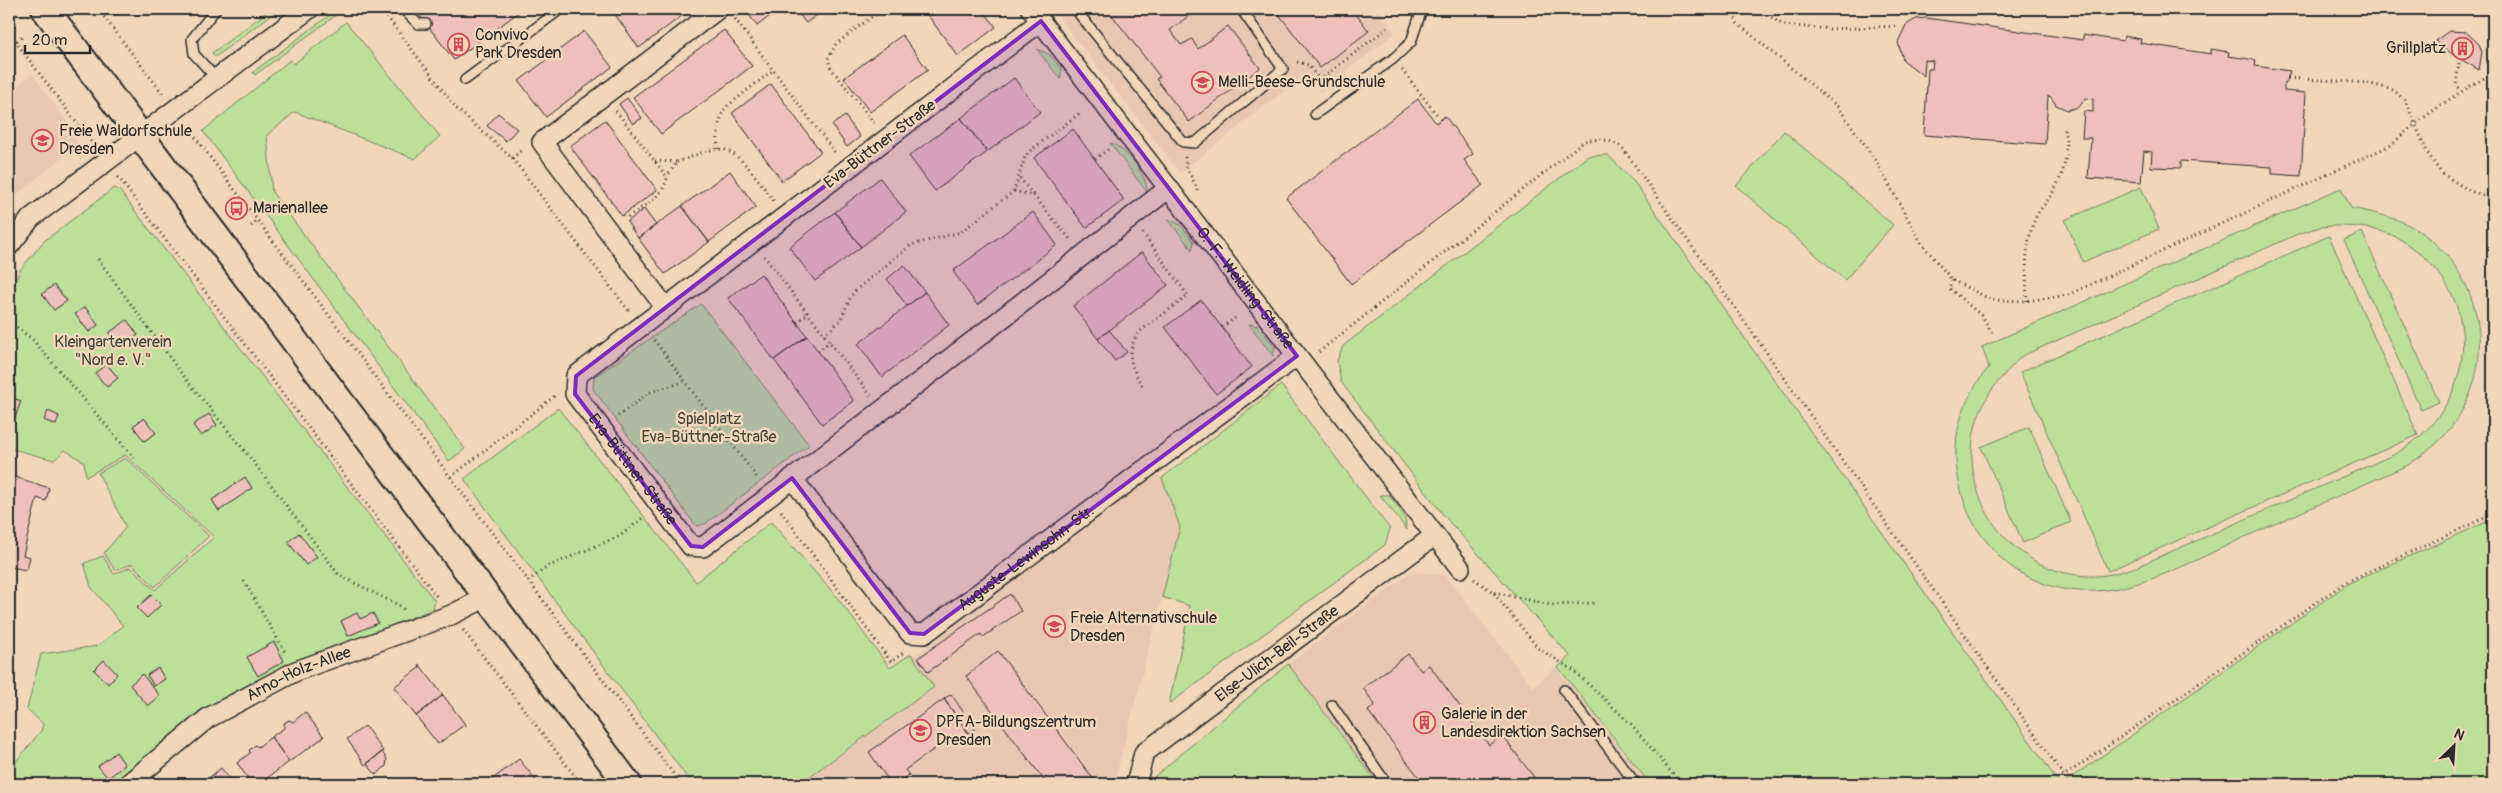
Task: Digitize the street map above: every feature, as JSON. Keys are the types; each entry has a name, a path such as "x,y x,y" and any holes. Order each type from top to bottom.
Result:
{"main road":[{"path":"45,9 628,784"}],"street":[{"path":"9,246 31,218 309,9"},
{"path":"665,307 542,142 603,94 725,13"},
{"name":"Eva-Büttner-Straße","path":"1036,15 886,139 576,376 575,394 659,506 691,546 703,546 1084,256 1169,188"},
{"name":"O.-F.-Weidling-Straße","path":"1036,15 1460,568"},
{"name":"Auguste-Lewinsohn-Str.","path":"917,634 1300,360"},
{"path":"792,478 917,634"},
{"name":"Else-Ulich-Beil-Straße","path":"1136,784 1144,753 1434,536"},
{"name":"Arno-Holz-Allee","path":"128,784 208,718 296,671 451,616 487,597"}],"lane":[{"path":"216,9 192,39 194,54 216,78"},
{"path":"404,9 418,24 426,24"},
{"path":"465,80 561,9"},
{"path":"1075,9 1183,142 1195,144 1283,69 1240,9"},
{"path":"1315,114 1393,58 1411,42 1422,9"},
{"path":"1564,690 1636,784"},
{"path":"1332,705 1388,784"}],"path":[{"path":"98,9 158,89"},
{"path":"381,9 457,109 512,158 641,327 652,337 891,662 917,634"},
{"path":"882,9 836,44 828,59 831,68 886,139"},
{"path":"1732,9 1737,23 1838,107 1874,158 1922,244 1952,280 1992,300 2027,301 2068,295 2391,144 2415,123 2461,92 2493,74"},
{"path":"1759,9 1783,24 1829,29 1899,26"},
{"path":"725,13 774,70 846,168"},
{"path":"1283,69 1296,62 1308,65 1320,80 1387,28"},
{"path":"9,33 451,616 581,784"},
{"path":"9,47 25,35"},
{"path":"1393,58 1437,115"},
{"path":"2458,63 2456,85 2461,92"},
{"path":"718,149 717,135 721,114 726,107 774,70"},
{"path":"2288,78 2367,83 2393,90 2405,100 2427,152 2441,173 2470,191 2493,198"},
{"path":"603,94 667,177"},
{"path":"824,335 840,321 851,296 857,289 911,245 960,232 1014,191 1020,178 1025,157 1031,150 1080,113"},
{"path":"188,127 681,784"},
{"path":"2027,301 2028,244 2036,216 2051,195 2064,170 2068,149 2064,129"},
{"path":"1300,360 1584,141 1598,138 1612,141 1622,147 2064,776 2346,582 2493,514"},
{"path":"655,161 677,162 718,149 737,156 786,216"},
{"path":"1094,159 1109,149"},
{"path":"608,231 660,194 666,186 667,177 677,162"},
{"path":"1020,178 1084,256"},
{"path":"1014,191 1034,196"},
{"path":"1132,218 1188,296 1139,332 1134,339 1131,367 1143,387"},
{"path":"251,226 258,220"},
{"path":"752,242 809,313 882,410"},
{"path":"98,259 181,373 252,460 339,575 402,607 415,629"},
{"path":"1952,280 1949,288 1983,317 1994,335"},
{"path":"797,322 809,313"},
{"path":"1222,327 1238,316"},
{"path":"9,321 33,340 134,458"},
{"path":"818,350 830,341"},
{"path":"451,477 559,393 576,376"},
{"path":"601,429 650,392 684,382"},
{"path":"528,581 549,566 620,536 659,506"},
{"path":"1460,568 1493,592 1538,648 1573,670 1631,724 1680,784"},
{"path":"244,581 296,671"},
{"path":"1493,592 1550,605 1594,602"}],"highlighted area":[{"path":"1041,21 1297,356 924,634 910,633 792,478 703,547 691,546 575,394 576,376"}],"shaded area":[{"name":"Melli-Beese-Grundschule","path":"1052,9 1377,9 1395,33 1320,92 1307,73 1180,173"},
{"name":"Freie Waldorfschule Dresden","path":"32,74 77,135 78,145 9,201 9,84 13,89"},
{"name":"Freie Alternativschule Dresden","path":"1156,471 1162,478 1180,527 1114,784 799,784 933,687 914,657"},
{"path":"1412,571 1445,575 1533,687 1556,667 1648,784 1379,784 1288,664"}],"green space":[{"path":"271,9 279,9 215,57 212,53"},
{"path":"334,12 336,15 255,75 253,72"},
{"path":"346,22 440,136 415,159 295,112 267,135 272,192 465,449 449,461 203,131 290,60 294,64"},
{"path":"1037,49 1050,55 1062,70 1060,79"},
{"path":"1784,131 1893,225 1845,280 1736,186"},
{"path":"1110,143 1123,150 1140,170 1147,192"},
{"path":"1608,155 1635,183 2060,784 1650,784 1558,667 1570,656 1445,517 1341,382 1337,361 1343,346 1588,156"},
{"path":"2141,187 2159,229 2083,262 2065,220"},
{"name":"Kleingartenverein \"Nord e. V.\"","path":"114,188 119,190 435,601 433,609 289,666 203,710 113,784 9,784 9,770 41,731 43,724 27,709 41,654 97,646 123,626 91,587 84,563 103,556 114,574 131,567 155,590 214,537 125,455 86,477 84,462 65,450 54,460 9,448 9,299 20,270 44,241"},
{"path":"2341,188 2351,208 2379,214 2406,223 2422,233 2444,253 2461,277 2473,303 2479,330 2479,358 2473,386 2461,413 2443,437 2413,462 2174,570 2146,581 2118,588 2090,591 2063,589 2035,580 2015,569 2002,559 1988,543 1978,530 1967,509 1959,483 1956,447 1962,414 1978,382 1989,367 1982,347","holes":["2320,227 2361,227 2387,233 2403,241 2431,264 2450,290 2460,320 2462,351 2457,381 2443,410 2422,435 2393,455 2136,567 2112,574 2088,576 2061,572 2036,561 2014,546 1996,527 1983,504 1974,479 1972,452 1976,424 1988,395 2022,356 2298,234"]},
{"path":"1168,219 1181,225 1194,242 1192,250"},
{"path":"2362,232 2439,402 2421,410 2344,240"},
{"path":"2329,236 2418,435 2108,571 2020,372"},
{"name":"Spielplatz Eva-Büttner-Straße","path":"701,304 809,445 705,524 696,526 593,389 594,377"},
{"path":"1249,324 1258,326 1275,347 1273,356"},
{"path":"1281,385 1390,529 1385,545 1169,704 1190,606 1162,597 1180,527 1162,478"},
{"path":"558,408 696,582 771,522 836,596 890,668 911,654 934,687 799,784 692,784 464,479"},
{"path":"2029,427 2071,522 2023,543 1981,447"},
{"path":"125,458 209,536 155,587 132,564 115,570 104,553 126,527 98,473"},
{"path":"1380,495 1389,495 1404,515 1407,530"},
{"path":"2493,519 2493,784 2062,784 2349,583"},
{"path":"1288,664 1378,784 1153,784 1155,776"}],"building":[{"name":"Convivo Park Dresden","path":"415,9 523,9 454,60"},
{"path":"611,9 691,9 639,48"},
{"path":"745,9 765,9 770,16 757,26"},
{"path":"795,9 825,9 806,23"},
{"path":"923,9 982,9 996,27 958,56"},
{"path":"1103,9 1186,9 1190,15 1170,30 1181,45 1192,39 1198,49 1228,26 1260,68 1189,122 1156,79 1160,77 1108,10 1105,12"},
{"path":"1275,9 1352,9 1369,31 1320,68"},
{"path":"1926,18 2083,40 2083,35 2123,41 2124,36 2141,39 2140,43 2211,54 2211,49 2229,52 2228,56 2256,60 2255,66 2290,71 2286,83 2284,83 2284,91 2306,93 2301,176 2272,174 2272,167 2181,161 2181,168 2151,167 2152,152 2144,151 2141,182 2088,178 2091,138 2082,138 2084,111 2093,112 2093,99 2086,98 2079,107 2067,110 2056,105 2048,96 2045,144 1924,135 1928,69 1932,69 1933,61 1925,60 1924,76 1903,60 1898,42 1906,25 1916,19"},
{"path":"724,30 752,66 661,134 633,97"},
{"path":"584,31 612,67 546,117 519,81"},
{"name":"Grillplatz","path":"2449,31 2466,32 2479,44 2482,52 2479,70 2455,56 2435,41"},
{"path":"902,35 928,70 870,112 844,78"},
{"path":"1014,78 1040,112 987,152 961,118"},
{"path":"771,84 821,152 782,181 732,113"},
{"path":"627,98 642,118 633,124 619,104"},
{"path":"1418,99 1436,123 1445,116 1473,154 1464,160 1483,185 1351,284 1286,198"},
{"path":"498,113 517,129 506,141 487,126"},
{"path":"845,116 860,137 847,147 832,125"},
{"path":"961,118 987,152 935,191 909,156"},
{"path":"605,120 657,190 622,216 570,146"},
{"path":"1073,129 1124,200 1086,228 1034,158"},
{"path":"730,171 756,207 709,242 682,206"},
{"path":"880,178 906,212 861,247 835,212"},
{"path":"682,206 709,242 665,274 638,238"},
{"path":"644,209 656,225 638,238 627,222"},
{"path":"835,212 861,247 815,281 789,247"},
{"path":"1033,212 1057,245 977,305 953,271"},
{"path":"1142,252 1168,285 1098,339 1073,306"},
{"path":"904,265 925,292 907,306 887,279"},
{"path":"761,274 807,336 774,360 728,298"},
{"path":"54,285 67,301 54,310 42,294"},
{"path":"925,292 949,325 882,377 858,344"},
{"path":"1201,300 1252,367 1216,394 1165,327"},
{"path":"85,307 98,325 89,332 75,314"},
{"path":"127,320 138,335 121,348 109,333"},
{"path":"1109,330 1127,352 1115,361 1098,339"},
{"path":"807,336 854,401 822,424 774,360"},
{"path":"107,364 118,378 107,387 95,373"},
{"path":"9,396 21,401 15,418 9,415"},
{"path":"48,411 59,416 56,425 44,420"},
{"path":"209,414 217,425 201,436 193,425"},
{"path":"144,418 156,433 144,441 133,426"},
{"path":"9,475 49,488 46,501 37,498 23,555 30,557 27,570 9,567"},
{"path":"245,477 252,488 219,511 212,500"},
{"path":"299,533 317,557 306,565 288,542"},
{"path":"1010,594 1021,611 983,637 981,634 928,672 918,658"},
{"path":"151,595 161,605 147,618 137,608"},
{"path":"357,613 360,619 373,613 378,623 348,636 341,621"},
{"path":"274,642 284,661 258,676 247,657"},
{"path":"998,651 1097,784 1047,784 966,676"},
{"name":"Galerie in der Landesdirektion Sachsen","path":"1408,654 1421,671 1429,665 1489,745 1502,735 1539,784 1424,784 1368,711 1375,705 1363,688"},
{"path":"104,660 117,674 108,684 94,670"},
{"path":"419,664 443,695 416,716 394,687 420,667"},
{"path":"158,668 165,679 154,686 147,675"},
{"path":"142,674 160,696 148,706 130,685"},
{"path":"951,694 975,729 969,733 944,699"},
{"path":"443,695 467,727 464,725 438,744 416,716"},
{"path":"944,699 969,734 958,742 954,735 905,770 909,775 896,784 891,784 869,752"},
{"path":"305,712 324,737 289,762 271,737 284,728 284,723 289,720 293,722"},
{"path":"365,726 383,751 365,765 347,739"},
{"path":"271,737 289,762 259,784 252,784 237,763 250,753 249,750 255,745 258,747"},
{"path":"116,752 125,765 108,778 98,766"},
{"path":"382,752 387,759 386,766 376,775 367,764"},
{"path":"519,759 539,784 493,784 490,781"},
{"path":"221,768 234,784 217,784 213,781 210,777"}],"place":[{"name":"Convivo Park Dresden","path":"459,44"},
{"name":"Grillplatz","path":"2462,48"},
{"name":"Melli-Beese-Grundschule","path":"1202,82"},
{"name":"Freie Waldorfschule Dresden","path":"43,140"},
{"name":"Marienallee","path":"237,208"},
{"name":"Freie Alternativschule Dresden","path":"1054,627"},
{"name":"Galerie in der Landesdirektion Sachsen","path":"1425,723"},
{"name":"DPFA-Bildungszentrum Dresden","path":"920,731"}]}
